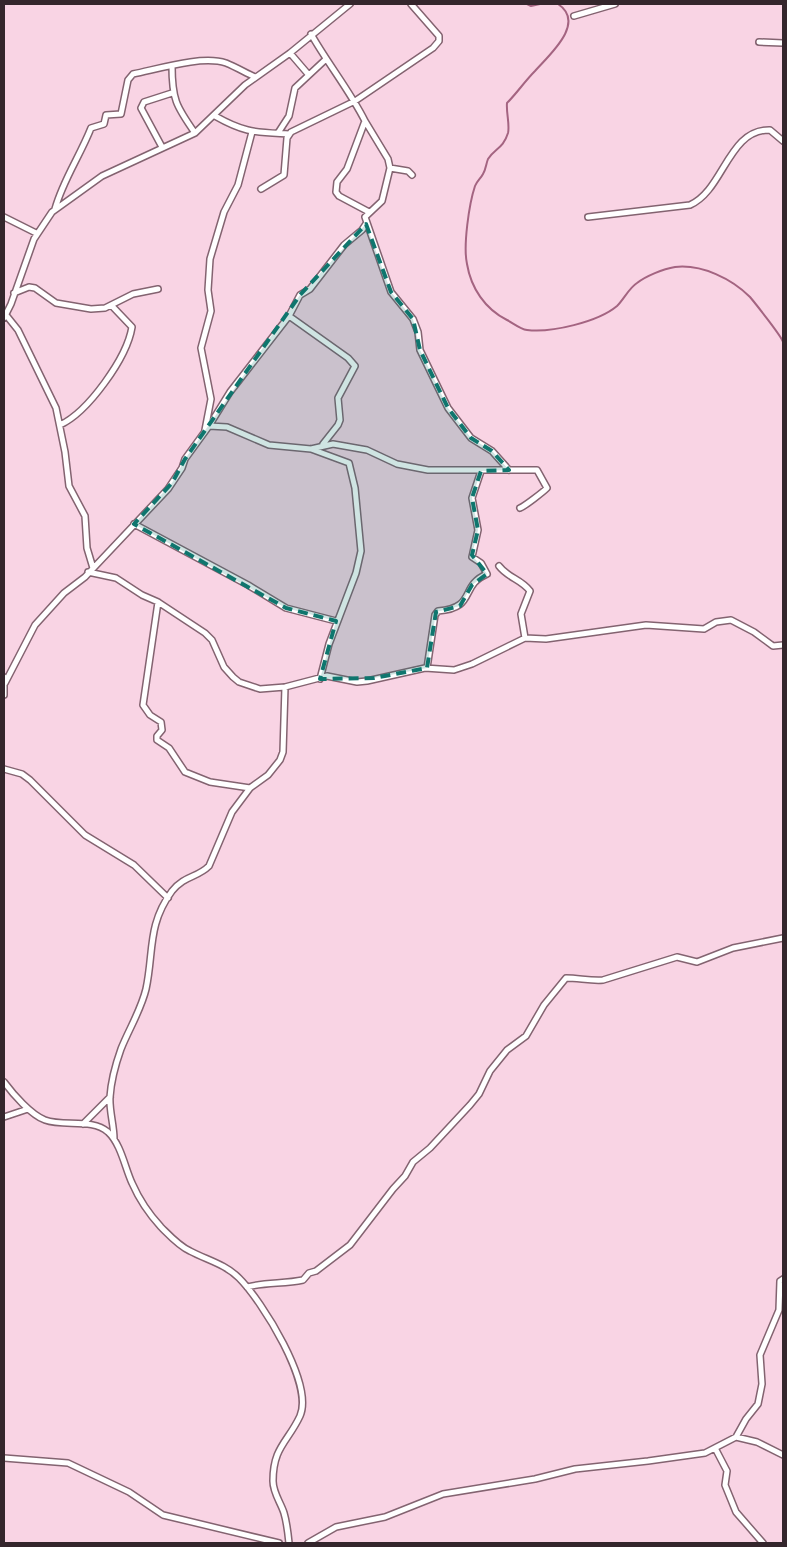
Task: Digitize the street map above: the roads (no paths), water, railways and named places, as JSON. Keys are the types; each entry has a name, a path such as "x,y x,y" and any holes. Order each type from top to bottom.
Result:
{"street":[{"path":"54,209 102,176 195,133 255,77 290,53 350,4"},
{"path":"215,116 236,128 252,132 289,134 300,126 355,101 419,58 439,41 439,36 411,4"},
{"path":"574,16 615,4"},
{"path":"311,34 325,60 355,101 388,159 390,168 382,201 364,217 391,292 413,319 418,332 420,350 448,408 470,438 492,450 509,470"},
{"path":"759,42 783,43"},
{"path":"290,53 308,74"},
{"path":"278,133 289,116 295,88 325,60"},
{"path":"93,568 88,548 85,516 69,486 56,408 18,330 5,316 36,233 54,209 72,163 82,150 91,128 104,124 106,115 121,114 128,80 133,74 172,66 215,61 226,63 255,77"},
{"path":"172,66 172,93 177,106 195,133"},
{"path":"162,147 140,108 144,102 172,93"},
{"path":"365,121 347,169 337,182 335,190 339,196 369,212"},
{"path":"588,217 690,205 698,200 714,182 745,137 768,130 775,132 783,140"},
{"path":"204,432 211,399 201,348 211,312 208,290 210,258 224,212 238,185 252,132"},
{"path":"261,189 284,175 289,134"},
{"path":"390,168 408,171 412,175"},
{"path":"4,217 36,233"},
{"path":"4,695 4,680 35,624 64,593 93,568 172,483 185,459 240,379 290,316 300,295 310,289 344,245 362,230 366,224"},
{"path":"14,293 29,287 35,288 56,303 91,309 112,306 133,294 158,289"},
{"path":"60,425 68,422 90,400 122,357 132,327 112,306"},
{"path":"290,316 348,358 355,366 338,398 340,420 338,425 329,440 322,445"},
{"path":"209,426 227,427 270,445 311,449 349,462 356,488 361,551 356,572 336,621 320,679"},
{"path":"311,449 333,444 366,450 396,464 428,470 537,470 547,488 532,498 528,505 520,508"},
{"path":"427,668 435,615 438,611 454,610 460,606 472,585 487,574 481,563 472,557 478,530 472,498 481,471"},
{"path":"134,524 248,585 286,608 336,621"},
{"path":"498,566 504,573 524,582 530,591 521,614 525,638"},
{"path":"88,572 116,578 142,595 158,602 205,633 212,640 224,667 240,682 260,688 285,687 328,676 356,682 427,668 454,670 472,664 525,638 546,639 646,625 704,629 725,620 741,624 773,646 783,645"},
{"path":"158,602 143,705 150,715 161,722 162,730 157,736 157,740 169,748 185,772 210,782 250,788"},
{"path":"285,687 283,752 280,760 268,775 250,788 225,826 209,866 205,870 183,879 168,898 155,925 150,948 146,989 133,1025 121,1050 110,1097 114,1139 132,1183 152,1217 178,1243 223,1266 247,1287 282,1343 294,1370 303,1400 300,1416 278,1449 273,1485 284,1513 289,1543"},
{"path":"4,769 22,774 30,780 85,835 134,865 168,898"},
{"path":"247,1287 261,1283 281,1284 303,1280 309,1273 316,1271 350,1244 405,1176 413,1162 430,1148 479,1094 490,1071 507,1050 526,1036 544,1005 566,978 579,978 591,981 603,980 676,957 697,962 733,948 783,938"},
{"path":"4,1082 28,1109 43,1120 83,1124 103,1129 114,1139"},
{"path":"83,1124 110,1097"},
{"path":"4,1118 28,1109"},
{"path":"308,1543 336,1527 385,1517 443,1494 535,1480 575,1469 648,1461 705,1452 715,1448 736,1436 758,1404 762,1384 761,1350 768,1340 779,1310 779,1288 780,1281 783,1280"},
{"path":"736,1436 756,1442 783,1455"},
{"path":"715,1448 727,1471 725,1485 736,1512 763,1543"},
{"path":"4,1458 68,1463 129,1492 163,1515 279,1543"}],"waterway":[{"path":"527,4 531,6 540,4"},
{"path":"558,4 566,12 568,20 567,30 556,48 507,103 508,133 504,142 488,159 473,194 467,225 466,256 469,273 480,297 492,310 522,328 527,330 549,330 574,325 609,312 617,306 634,285 655,273 675,267 696,268 716,274 743,290 783,342"},
{"path":"783,379 783,405"}]}
